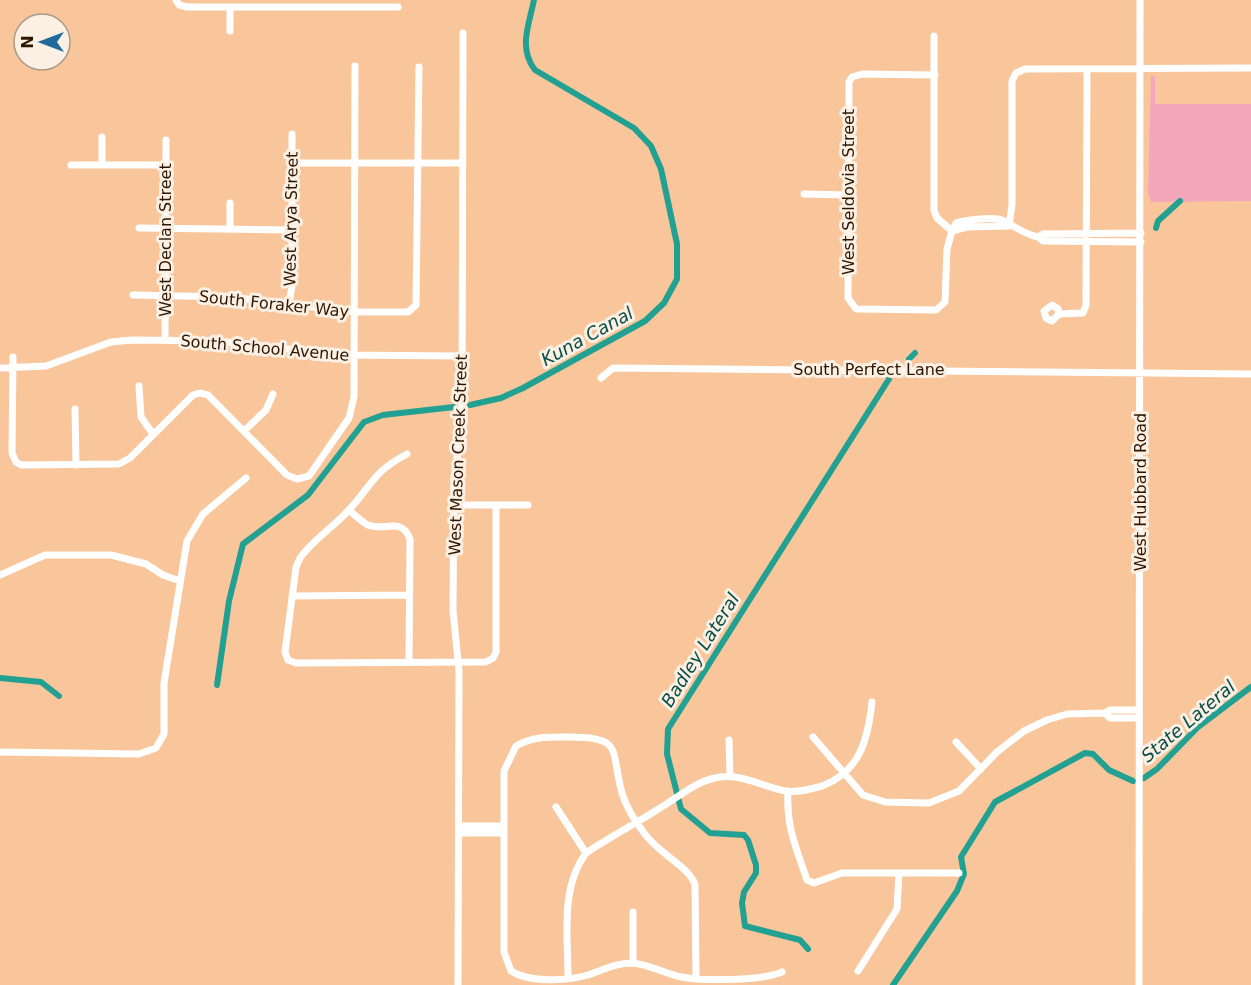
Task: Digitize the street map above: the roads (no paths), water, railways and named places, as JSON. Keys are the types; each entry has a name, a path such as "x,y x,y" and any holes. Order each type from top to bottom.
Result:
{"street":[{"name":"West Hubbard Road","path":"1139,985 1140,0"},
{"path":"177,2 230,7 270,3 398,7"},
{"path":"230,7 230,31"},
{"name":"West Mason Creek Street","path":"458,985 458,662 453,611 454,477 462,426 463,33"},
{"path":"934,36 934,210 937,218 952,231 956,223 966,220 1004,220 1009,226 1043,241 1141,242"},
{"path":"13,357 12,453 16,462 25,465 119,464 130,458 193,395 200,393 208,395 287,475 297,479 309,476 349,418 354,397 355,66"},
{"path":"418,163 419,67"},
{"path":"1009,226 1012,205 1012,81 1016,73 1025,69 1251,68"},
{"path":"1059,315 1078,315 1083,313 1086,305 1087,70"},
{"name":"West Seldovia Street","path":"934,75 862,74 852,77 849,87 848,195 848,298 852,307 860,310 936,310 943,306 946,298 946,249 952,231"},
{"name":"West Arya Street","path":"289,304 292,134"},
{"path":"102,137 102,165"},
{"name":"West Declan Street","path":"165,340 166,140"},
{"path":"292,163 462,163"},
{"name":"South Foraker Way","path":"133,295 231,297 355,312 408,312 416,305 418,163"},
{"path":"71,165 166,165"},
{"path":"804,194 848,195"},
{"path":"230,203 230,229"},
{"path":"140,228 292,230"},
{"path":"1038,237 1043,234 1141,233"},
{"name":"South School Avenue","path":"0,368 46,366 111,342 165,340 217,341 354,356 462,356"},
{"name":"South Perfect Lane","path":"601,378 613,368 1140,371 1251,374"},
{"path":"139,386 141,417 153,434"},
{"path":"244,431 266,410 273,394"},
{"path":"75,409 75,465"},
{"path":"407,454 386,465 374,476 349,510 300,558 292,596 285,652 288,660 296,663 486,662 493,658 496,652 496,505"},
{"path":"0,752 139,754 156,748 164,734 164,683 185,547 202,514 246,478"},
{"path":"454,505 528,505"},
{"path":"349,510 367,525 400,526 407,530 410,539 409,662"},
{"path":"0,575 45,555 111,555 147,564 163,575 180,581"},
{"path":"292,596 409,596"},
{"path":"568,978 570,880 586,853 673,799 715,778 750,779 788,791 814,788 843,775 855,763 864,746 869,729 872,702"},
{"path":"813,737 843,775 863,795 885,802 928,803 959,791 1024,731 1047,720 1068,714 1105,713 1110,710 1139,714"},
{"path":"696,977 695,884 688,872 653,846 636,822 622,795 616,758 606,742 594,737 539,737 516,746 504,771 504,952 511,971 527,978 568,978 590,974 619,964 633,963 682,977 766,979 782,972"},
{"path":"729,740 730,777"},
{"path":"956,742 981,769"},
{"path":"788,791 787,812 790,837 807,880 814,883 842,873 959,873"},
{"path":"556,807 586,853"},
{"path":"459,829 504,830"},
{"path":"858,971 897,909 899,873"},
{"path":"633,912 633,963"}],"waterway":[{"name":"Kuna Canal","path":"470,405 501,398 523,388 645,321 664,303 677,279 677,244 661,169 651,146 634,128 535,70 530,62 526,45 534,0"},
{"name":"Badley Lateral","path":"1156,228 1158,221 1180,201"},
{"name":"Badley Lateral","path":"909,359 915,353"},
{"name":"Badley Lateral","path":"808,949 800,940 745,926 742,903 744,892 756,873 756,865 748,840 744,835 710,833 681,809 667,754 668,729 889,379"},
{"name":"Kuna Canal","path":"217,685 229,601 243,544 308,495 364,422 383,415 454,407"},
{"name":"Kuna Canal","path":"0,678 41,682 59,696"},
{"name":"State Lateral","path":"1144,778 1157,769 1198,727 1251,687"},
{"name":"State Lateral","path":"893,985 957,891 964,874 961,857 995,802 1085,753 1093,754 1109,770 1133,781"}]}
